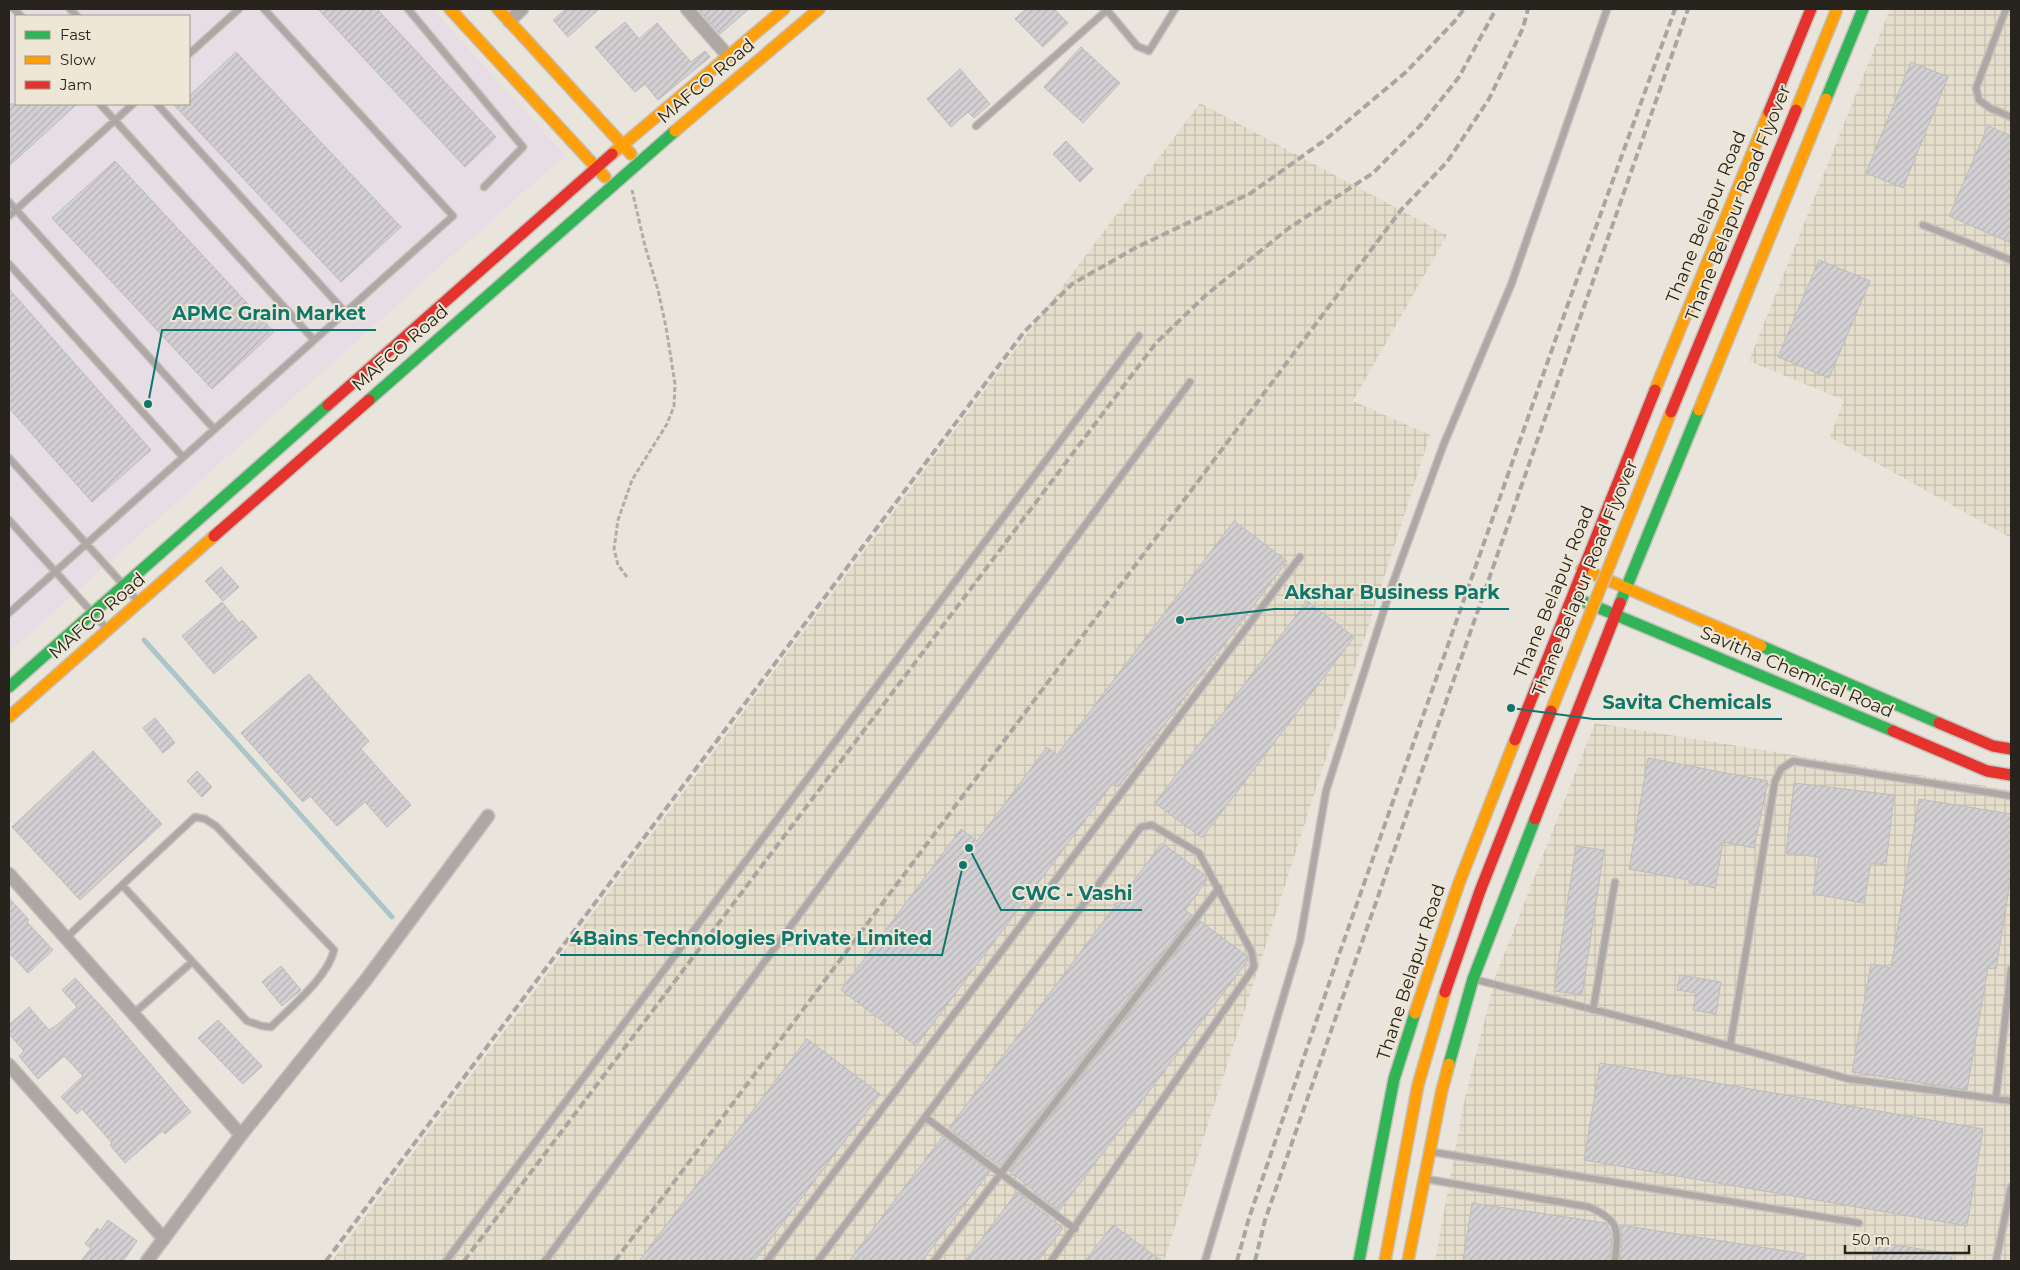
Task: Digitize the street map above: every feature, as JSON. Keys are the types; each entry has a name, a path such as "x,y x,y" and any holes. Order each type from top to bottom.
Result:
{"main road":[{"path":"450,9 612,184"},
{"path":"498,9 638,162"},
{"name":"MAFCO Road","path":"9,687 622,144 784,9"},
{"name":"MAFCO Road","path":"9,717 628,170 819,9"},
{"name":"Thane Belapur Road","path":"1359,1261 1394,1079 1429,967 1459,883 1571,596 1811,9"},
{"name":"Thane Belapur Road Flyover","path":"1384,1261 1418,1085 1451,973 1480,891 1608,566 1837,9"},
{"path":"1408,1261 1442,1090 1473,979 1615,614 1863,9"},
{"name":"Savitha Chemical Road","path":"1582,569 1993,746 2011,749"},
{"name":"Savitha Chemical Road","path":"1571,596 1987,771 2011,775"}],"street":[{"path":"509,21 522,9"},
{"path":"687,9 728,56"},
{"path":"147,1261 241,1135 365,980 488,816"},
{"path":"9,874 241,1135"},
{"path":"9,1065 164,1239"}],"lane":[{"path":"190,53 239,9"},
{"path":"9,613 453,216 264,9"},
{"path":"408,9 523,147 484,187"},
{"path":"976,126 1107,9 1137,46 1149,50 1175,9"},
{"path":"1205,1261 1300,941 1326,791 1391,588 1443,446 1511,286 1607,9"},
{"path":"2006,9 1976,88 1979,100 1990,108 2011,117"},
{"path":"101,105 314,340"},
{"path":"9,216 132,105"},
{"path":"157,105 345,312"},
{"path":"9,202 214,429"},
{"path":"1923,225 2011,260"},
{"path":"9,264 183,457"},
{"path":"446,1261 1139,336"},
{"path":"545,1261 1190,382"},
{"path":"9,458 139,602"},
{"path":"9,520 108,629"},
{"path":"767,1261 1300,557"},
{"path":"1730,1046 1775,781 1781,769 1792,761 2011,796"},
{"path":"66,938 195,817 206,819 216,826 334,950 332,959 324,972 271,1027 247,1021 122,886"},
{"path":"818,1261 1141,827 1152,825 1199,852 1252,953 1254,967 1075,1229 1051,1261"},
{"path":"1593,1010 1615,882"},
{"path":"934,1261 1219,888"},
{"path":"133,1014 192,962"},
{"path":"1996,1098 2011,969"},
{"path":"1473,979 1849,1079 2011,1101"},
{"path":"925,1117 1075,1229"},
{"path":"1430,1151 1859,1223"},
{"path":"1424,1179 1589,1207 1599,1211 1611,1221 1618,1232 1615,1261"},
{"path":"1996,1261 2011,1187"}],"path":[{"path":"627,577 618,565 614,549 618,520 632,480 667,424 674,406 675,384 658,290 643,237 628,170"}],"shaded area":[{"path":"9,9 433,9 565,155 9,652"},
{"path":"1890,9 2011,9 2011,538 1830,437 1844,400 1749,361"},
{"path":"1200,103 1447,235 1353,401 1430,435 1164,1261 332,1261"},
{"path":"1595,723 2011,790 2011,1261 1435,1261 1464,1102 1496,975"}],"building":[{"path":"318,9 377,9 496,137 465,167"},
{"path":"566,9 599,9 568,37 553,20"},
{"path":"698,9 749,9 720,34"},
{"path":"1026,9 1054,9 1068,23 1043,47 1015,19"},
{"path":"625,22 639,39 657,23 691,62 705,51 710,57 658,100 645,84 635,92 595,47"},
{"path":"1081,47 1120,83 1083,123 1044,87"},
{"path":"236,52 401,227 341,282 174,105 190,105 190,95"},
{"path":"1911,62 1948,77 1903,188 1866,173"},
{"path":"960,69 990,104 974,118 968,112 951,127 927,99"},
{"path":"9,104 76,105 9,166"},
{"path":"1988,126 2011,136 2011,243 1949,216"},
{"path":"1066,141 1093,169 1080,182 1053,154"},
{"path":"115,161 274,332 212,389 52,218"},
{"path":"1819,260 1870,281 1829,378 1778,357"},
{"path":"9,289 151,450 92,502 9,408"},
{"path":"1234,521 1287,561 1118,787 1113,783 916,1046 841,990 961,829 977,841 1047,747 1057,755"},
{"path":"221,567 239,587 223,601 205,581"},
{"path":"1307,601 1354,637 1202,838 1155,803"},
{"path":"222,602 239,623 242,620 257,637 214,674 182,636"},
{"path":"309,674 369,741 361,749 411,805 387,827 365,802 337,826 310,796 303,802 241,733"},
{"path":"155,718 175,743 163,753 143,728"},
{"path":"93,751 162,824 80,900 12,827"},
{"path":"1648,758 1768,781 1754,848 1723,842 1715,888 1689,883 1689,880 1629,869"},
{"path":"197,771 212,787 202,797 187,781"},
{"path":"1794,783 1894,795 1886,865 1871,863 1864,903 1813,894 1819,857 1786,853"},
{"path":"1919,799 2011,814 2011,875 1996,969 1988,968 1967,1090 1852,1072 1871,964 1891,968"},
{"path":"1162,843 1205,875 1207,880 1185,910 1192,915 1001,1165 996,1163 949,1128"},
{"path":"1576,846 1604,850 1582,995 1554,991"},
{"path":"9,898 29,920 27,922 53,950 28,973 9,953"},
{"path":"1200,921 1247,956 1248,960 1059,1211 1009,1171"},
{"path":"281,966 301,990 282,1006 262,982"},
{"path":"1680,975 1721,982 1716,1014 1693,1010 1696,993 1677,990"},
{"path":"75,978 110,1016 191,1112 165,1134 162,1131 125,1163 110,1145 112,1143 82,1109 77,1114 61,1097 83,1076 64,1056 38,1079 19,1056 24,1051 9,1034 9,1025 29,1007 49,1030 57,1025 77,1007 62,990"},
{"path":"218,1020 262,1066 243,1084 198,1038"},
{"path":"807,1039 880,1094 754,1261 639,1261"},
{"path":"1600,1063 1983,1129 1967,1226 1584,1160"},
{"path":"943,1136 990,1171 922,1261 849,1261"},
{"path":"1017,1192 1063,1228 1038,1261 965,1261"},
{"path":"1472,1203 1606,1223 1612,1235 1610,1261 1463,1261"},
{"path":"108,1220 137,1241 123,1261 81,1261 91,1248 85,1244 97,1228 100,1231"},
{"path":"1113,1225 1162,1261 1085,1261"},
{"path":"1620,1225 1805,1254 1805,1261 1620,1261 1622,1241"},
{"path":"1875,1242 1952,1254 1952,1261 1872,1261"}],"waterway":[{"path":"144,640 392,917"}],"railway":[{"path":"326,1261 1024,332 1072,284 1137,247 1251,193 1325,140 1406,72 1464,9"},
{"path":"464,1261 1156,343 1206,295 1289,228 1373,173 1421,125 1459,77 1496,9"},
{"path":"615,1261 1401,210 1447,162 1489,99 1523,28 1528,9"},
{"path":"1237,1261 1249,1218 1335,966 1568,304 1675,9"},
{"path":"1255,1261 1265,1220 1688,9"}],"traffic: fast":[{"path":"1826,99 1863,9"},
{"path":"369,400 675,131"},
{"path":"9,687 328,405"},
{"path":"1620,603 1699,410"},
{"path":"1580,600 1893,731"},
{"path":"1761,646 1939,723"},
{"path":"1449,1064 1473,979 1535,819"},
{"path":"1359,1261 1394,1079 1415,1013"}],"traffic: slow":[{"path":"450,9 605,177"},
{"path":"498,9 631,154"},
{"path":"612,154 784,9"},
{"path":"675,131 819,9"},
{"path":"1796,110 1837,9"},
{"path":"1699,410 1826,99"},
{"path":"1655,390 1769,112"},
{"path":"1551,711 1671,412"},
{"path":"9,717 214,536"},
{"path":"1582,569 1761,646"},
{"path":"1415,1013 1459,883 1515,740"},
{"path":"1385,1261 1418,1085 1445,992"},
{"path":"1408,1261 1442,1090 1449,1064"}],"traffic: jam":[{"path":"1769,112 1811,9"},
{"path":"1671,412 1796,110"},
{"path":"328,405 612,154"},
{"path":"1515,740 1655,390"},
{"path":"214,536 369,400"},
{"path":"1535,819 1620,603"},
{"path":"1445,992 1480,891 1551,711"},
{"path":"1939,723 1993,746 2011,749"},
{"path":"1893,731 1987,771 2011,775"}],"place":[{"name":"APMC Grain Market","path":"148,404"},
{"name":"Akshar Business Park","path":"1180,620"},
{"name":"Savita Chemicals","path":"1511,708"},
{"name":"CWC - Vashi","path":"969,848"},
{"name":"4Bains Technologies Private Limited","path":"963,865"}]}
